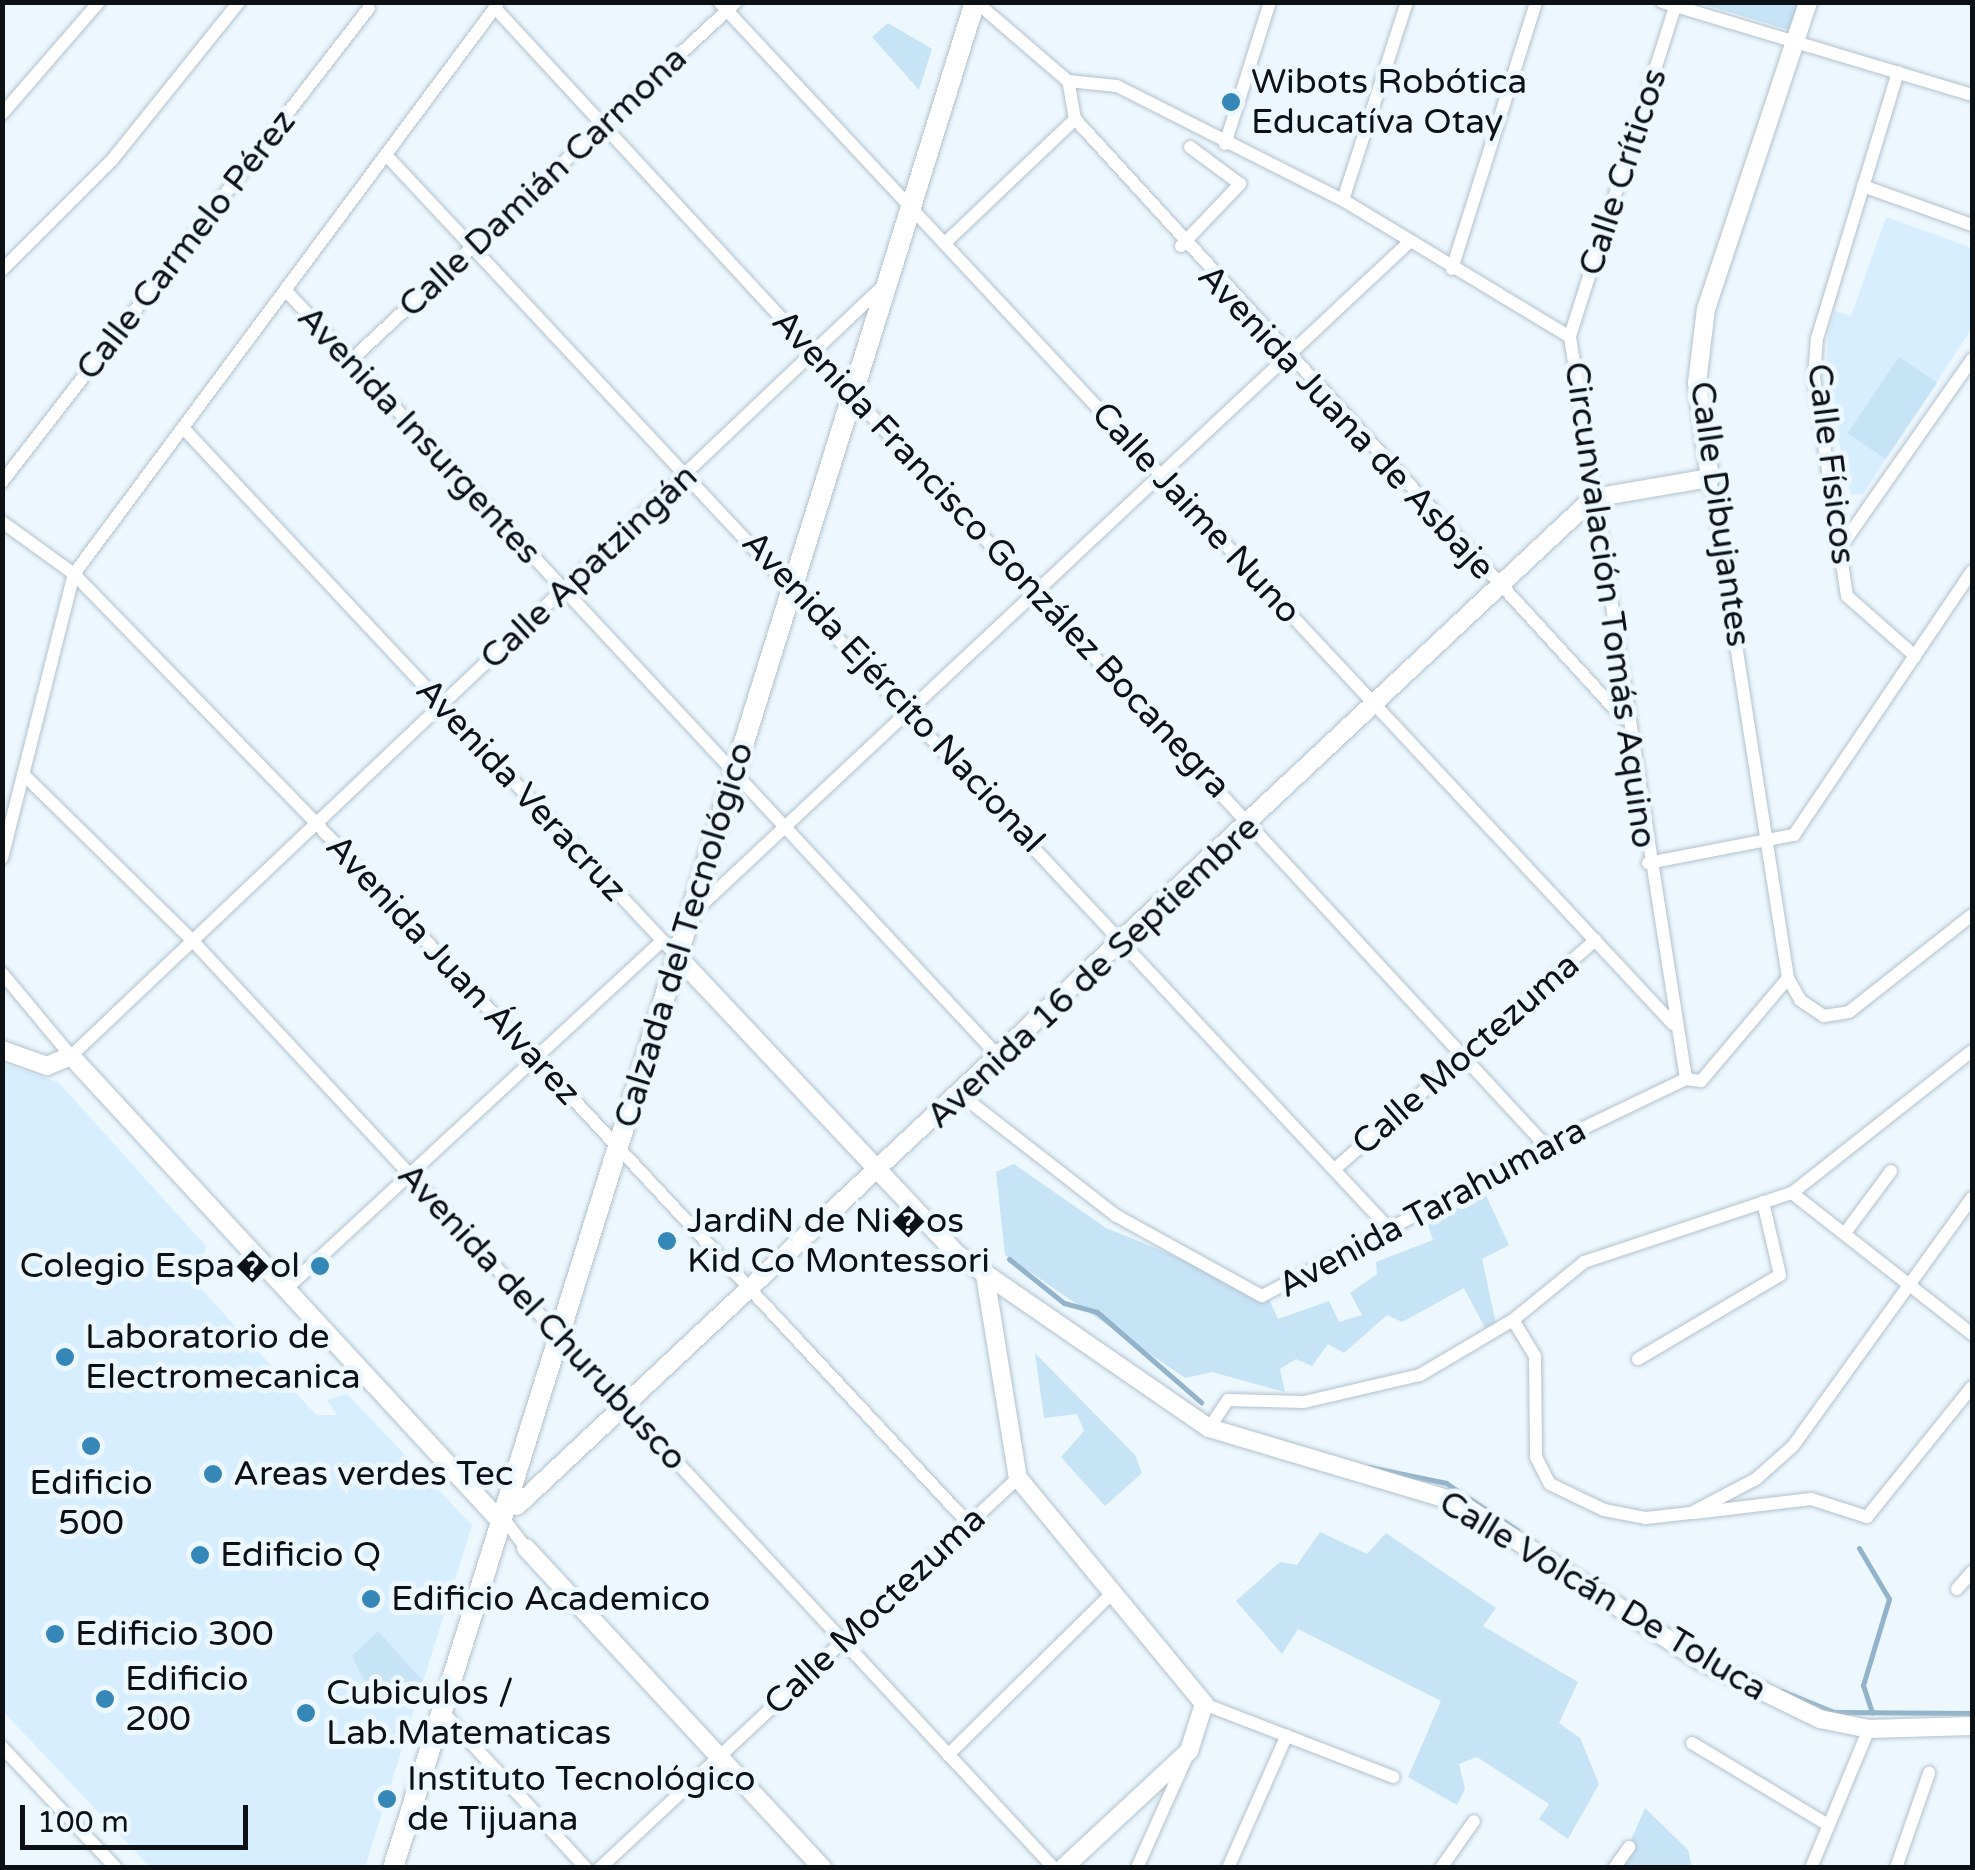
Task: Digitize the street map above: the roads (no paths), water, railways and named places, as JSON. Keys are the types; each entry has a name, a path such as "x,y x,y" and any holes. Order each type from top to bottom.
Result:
{"main road":[{"name":"Calzada del Tecnológico","path":"393,1868 975,2"}],"street":[{"path":"2,114 99,2"},
{"path":"2,270 112,160 239,2"},
{"path":"946,242 1075,119 1068,80 975,2"},
{"path":"1224,144 1270,2"},
{"path":"1343,200 1407,2"},
{"path":"1452,269 1536,2"},
{"name":"Calle Dibujantes","path":"1788,978 1697,383 1706,309 1808,2"},
{"path":"1669,4 1972,95"},
{"name":"Calle Críticos","path":"1570,337 1669,4"},
{"path":"2,858 74,574 288,294 497,5"},
{"name":"Avenida Francisco González Bocanegra","path":"497,5 1546,1146"},
{"name":"Calle Jaime Nuno","path":"727,5 1673,1024"},
{"name":"Calle Damián Carmona","path":"350,360 604,125 727,5"},
{"name":"Calle Carmelo Pérez","path":"2,482 370,8"},
{"name":"Calle Físicos","path":"1898,72 1814,360 1851,605 1915,656"},
{"name":"Circunvalación Tomás Aquino","path":"1068,80 1117,86 1224,144 1343,200 1407,244 1570,337 1625,720 1673,1024 1686,1079"},
{"name":"Avenida Juana de Asbaje","path":"1075,119 1182,246 1625,720"},
{"path":"1182,246 1240,184 1190,147"},
{"name":"Avenida Ejército Nacional","path":"388,157 910,710 1393,1233"},
{"path":"1864,186 1972,224"},
{"path":"690,917 1407,244"},
{"name":"Calle Apatzingán","path":"71,1056 190,938 566,592 888,282"},
{"name":"Avenida Insurgentes","path":"288,294 1000,1058"},
{"path":"1842,545 1972,360"},
{"name":"Avenida Veracruz","path":"186,431 879,1174 985,1275"},
{"path":"1594,498 1710,478"},
{"name":"Avenida 16 de Septiembre","path":"501,1522 879,1174 1594,498"},
{"name":"Avenida Juan Álvarez","path":"2,522 74,574 315,822 968,1524"},
{"path":"1648,863 1794,835 1972,572"},
{"name":"Avenida del Churubusco","path":"24,774 190,938 1054,1868"},
{"path":"1788,978 1810,1011 1836,1018 1909,972 1972,914"},
{"name":"Calle Moctezuma","path":"1337,1168 1595,940"},
{"path":"287,1288 662,941"},
{"path":"2,973 71,1056 822,1868"},
{"name":"Avenida Tarahumara","path":"961,1095 1115,1215 1252,1296 1393,1233 1546,1146 1686,1079 1706,1078 1788,978"},
{"path":"2,1050 47,1066 71,1056"},
{"path":"1209,1428 1228,1400 1304,1402 1382,1390 1513,1320 1584,1262 1792,1193 1972,1052"},
{"path":"1845,1233 1891,1171"},
{"path":"1792,1193 1972,1334"},
{"path":"1691,1512 1756,1480 1793,1446 1914,1288 1972,1198"},
{"path":"1638,1358 1780,1275 1784,1261 1763,1202"},
{"path":"985,1275 1018,1478 1204,1704 1394,1778"},
{"name":"Calle Volcán De Toluca","path":"985,1275 1209,1428 1458,1502 1755,1693 1869,1729 1972,1726"},
{"path":"1513,1320 1535,1356 1536,1457 1550,1484 1604,1510 1646,1518 1811,1499 1867,1517 1972,1387"},
{"name":"Calle Moctezuma","path":"600,1868 1018,1478"},
{"path":"1956,1590 1972,1572"},
{"path":"948,1755 1112,1593"},
{"path":"1137,1868 1190,1751 1204,1704"},
{"path":"442,1711 586,1868"},
{"path":"1811,1868 1869,1729"},
{"path":"1228,1868 1286,1735"},
{"path":"1692,1742 1828,1825"},
{"path":"2,1747 116,1868"},
{"path":"1063,1868 1190,1751"},
{"path":"1896,1868 1929,1773"},
{"path":"1440,1868 1474,1821"},
{"path":"1614,1868 1629,1847"}],"waterway":[{"path":"1009,1259 1064,1303 1097,1312 1201,1402"},
{"path":"1369,1467 1446,1483 1517,1530"},
{"path":"1859,1548 1889,1599 1863,1685 1872,1713"},
{"path":"1782,1691 1834,1712 1972,1713"}],"place":[{"name":"Wibots Robótica Educatíva Otay","path":"1231,102"},
{"name":"JardiN de Ni�os Kid Co Montessori","path":"667,1241"},
{"name":"Colegio Espa�ol","path":"320,1266"},
{"name":"Laboratorio de Electromecanica","path":"65,1357"},
{"name":"Edificio 500","path":"91,1446"},
{"name":"Areas verdes Tec","path":"213,1474"},
{"name":"Edificio Q","path":"200,1555"},
{"name":"Edificio Academico","path":"371,1599"},
{"name":"Edificio 300","path":"55,1634"},
{"name":"Edificio 200","path":"105,1699"},
{"name":"Cubiculos / Lab.Matematicas","path":"306,1713"},
{"name":"Instituto Tecnológico de Tijuana","path":"387,1799"}]}
